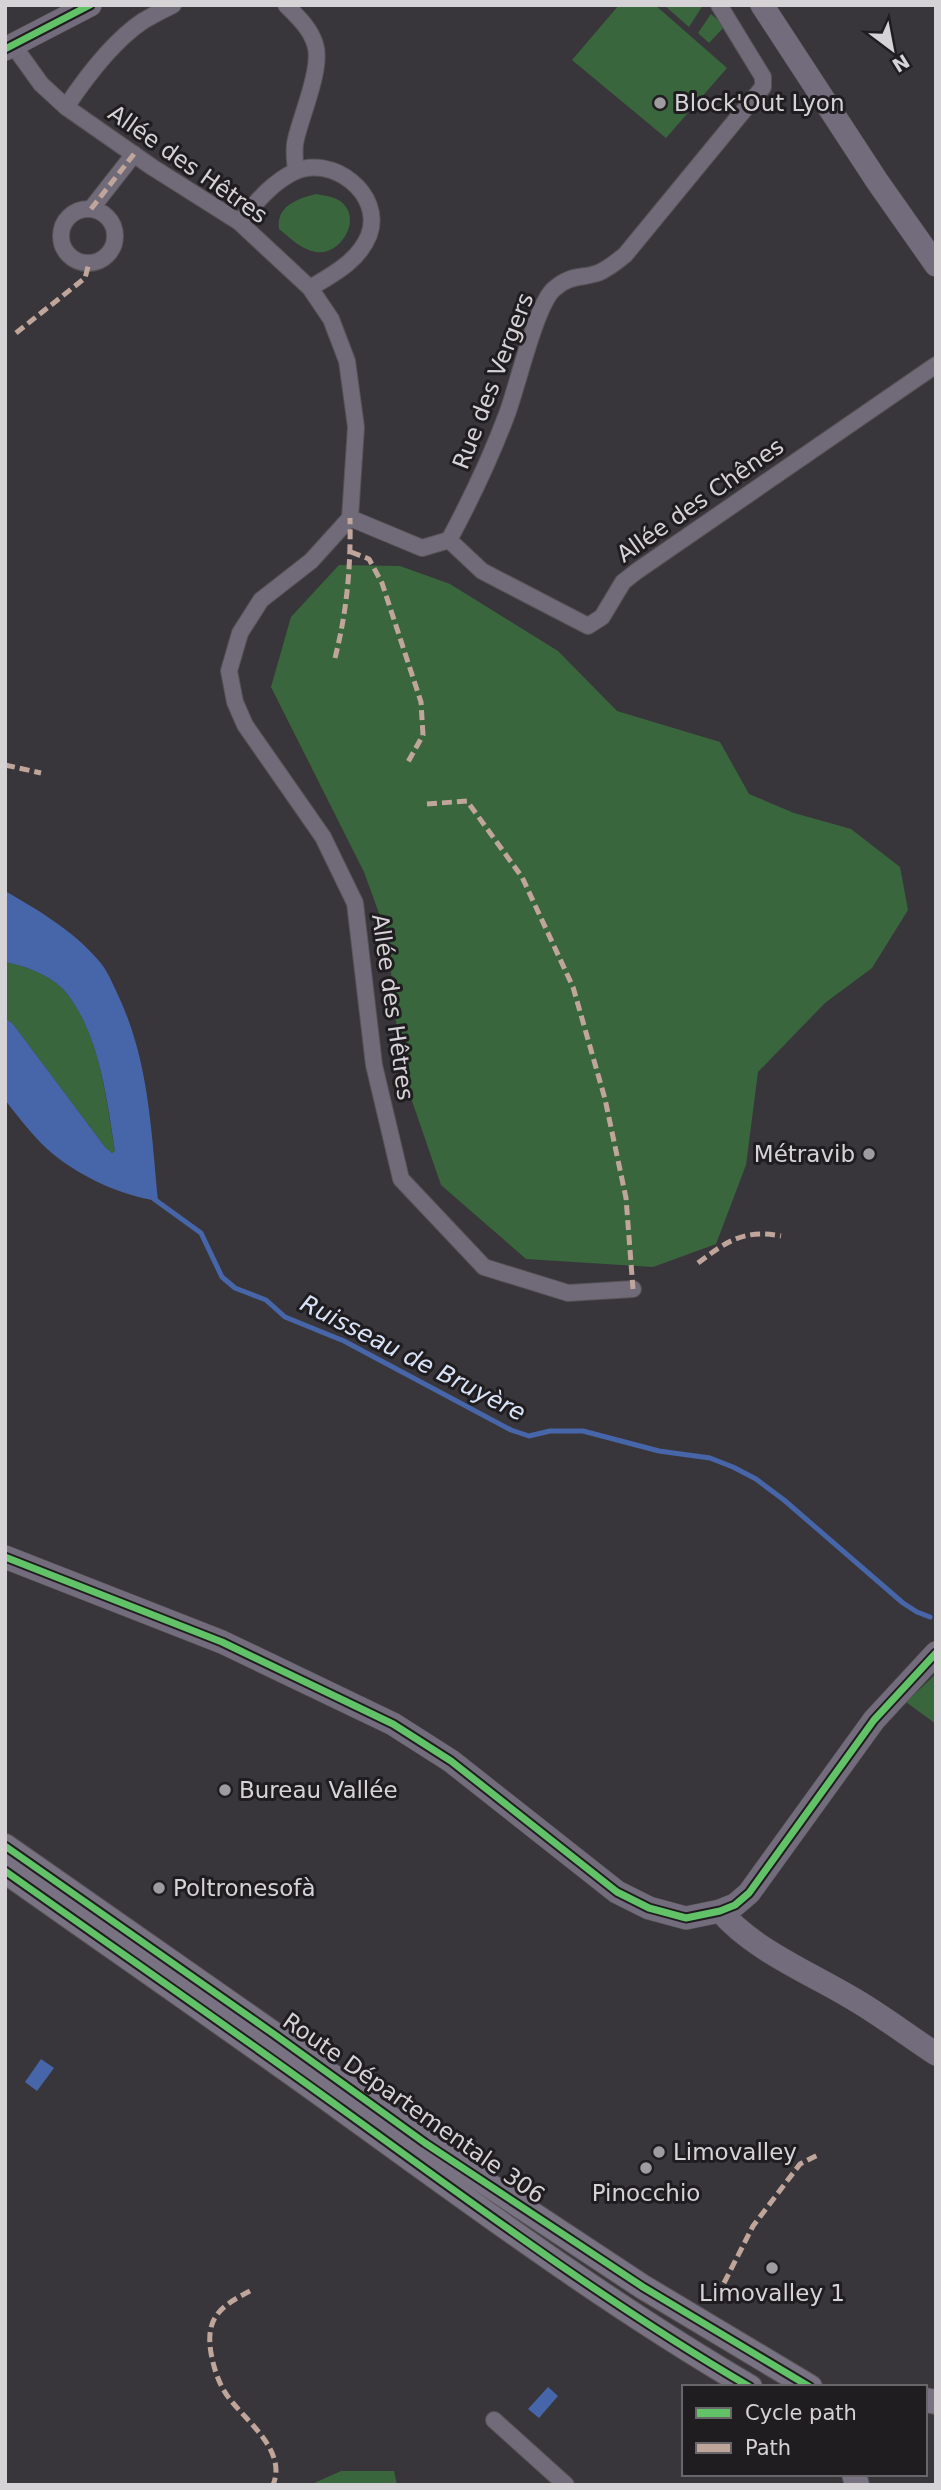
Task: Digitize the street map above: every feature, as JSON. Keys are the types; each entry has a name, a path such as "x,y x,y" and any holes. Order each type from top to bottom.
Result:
{"main road":[{"name":"Route Départementale 306","path":"5,1846 425,2143 643,2287 807,2385"},
{"name":"Route Départementale 306","path":"5,1871 510,2231 630,2312 747,2385"}],"street":[{"path":"9,47 90,5"},
{"path":"66,107 89,74 127,35 142,22 173,5"},
{"path":"286,5 307,27 317,46 307,102 295,141 296,171"},
{"name":"Rue des Vergers","path":"449,540 485,469 508,411 542,308 551,290 571,277 595,274 625,256 763,87 763,77 719,5"},
{"path":"762,5 877,181 936,265"},
{"name":"Allée des Hêtres","path":"9,47 41,84 66,107 239,222 310,288 331,319 347,361 356,427 350,518 311,561 261,600 240,633 229,671 235,702 245,725 323,838 355,903 374,1065 401,1179 484,1268 568,1293 633,1290"},
{"path":"91,209 134,154"},
{"path":"239,222 275,184 296,171 312,167 334,170 358,186 370,206 372,220 368,237 349,263 310,288"},
{"name":"Allée des Chênes","path":"449,540 482,571 588,626 602,617 623,582 637,571 936,365"},
{"path":"350,518 422,548 449,540"},
{"path":"5,1557 222,1642 393,1724 456,1765 617,1892 649,1908 686,1918 720,1911 735,1905 749,1893 874,1720 936,1653"},
{"path":"720,1911 731,1924 754,1942 852,1998 936,2054"},
{"path":"494,2420 566,2485"}],"green space":[{"name":"Block'Out Lyon","path":"619,5 655,5 727,68 666,138 572,60"},
{"path":"664,5 703,5 689,27"},
{"path":"711,14 725,26 709,43 698,33"},
{"path":"316,194 340,201 349,214 350,222 344,238 332,249 324,252 306,249 279,229 284,209 295,201"},
{"path":"339,565 400,566 450,584 558,651 617,711 720,742 749,794 794,813 851,829 900,867 908,910 872,968 825,1003 758,1072 746,1165 716,1244 653,1267 526,1259 441,1185 401,1069 387,935 364,872 271,687 291,617"},
{"path":"5,962 28,968 50,979 63,989 75,1006 85,1024 100,1066 115,1151 112,1153 13,1024 5,1018"},
{"path":"936,1674 936,1724 906,1702"},
{"path":"341,2471 394,2471 397,2485 310,2485"}],"water":[{"path":"5,891 78,940 102,965 111,980 128,1018 142,1069 158,1201 116,1190 65,1163 40,1142 5,1100 5,1018 13,1024 105,1147 112,1153 115,1151 100,1066 75,1005 63,989 50,979 28,968 5,962"},
{"path":"41,2059 54,2068 37,2091 25,2082"},
{"path":"548,2387 558,2396 539,2418 528,2409"}],"waterway":[{"name":"Ruisseau de Bruyère","path":"154,1199 201,1233 222,1277 235,1288 266,1300 285,1317 344,1341 511,1430 529,1436 550,1431 583,1431 659,1451 710,1458 733,1467 756,1479 784,1500 903,1603 930,1617"}],"marked path":[{"path":"91,209 134,154"},
{"path":"16,333 85,278 89,263"},
{"path":"335,658 347,588 350,518"},
{"path":"351,552 369,559 382,583 421,702 423,735 408,762"},
{"path":"5,765 41,773"},
{"path":"427,804 467,801 522,877 573,987 605,1099 626,1198 633,1289"},
{"path":"698,1263 736,1239 757,1234 781,1236"},
{"path":"724,2283 753,2226 800,2164 820,2154"},
{"path":"250,2291 217,2314 210,2330 211,2353 217,2377 225,2393 270,2449 275,2461 273,2485"}],"cycle path":[{"path":"5,49 90,5"},
{"path":"5,1557 222,1642 393,1724 451,1761 617,1892 649,1908 686,1918 720,1911 735,1905 749,1893 874,1720 936,1653"},
{"path":"5,1846 425,2143 643,2287 807,2385"},
{"path":"5,1871 543,2253 645,2322 747,2385"}],"place":[{"name":"Block'Out Lyon","path":"660,103"},
{"name":"Métravib","path":"869,1154"},
{"name":"Bureau Vallée","path":"225,1790"},
{"name":"Poltronesofà","path":"159,1888"},
{"name":"Limovalley","path":"659,2152"},
{"name":"Pinocchio","path":"646,2168"},
{"name":"Limovalley 1","path":"772,2268"}]}
